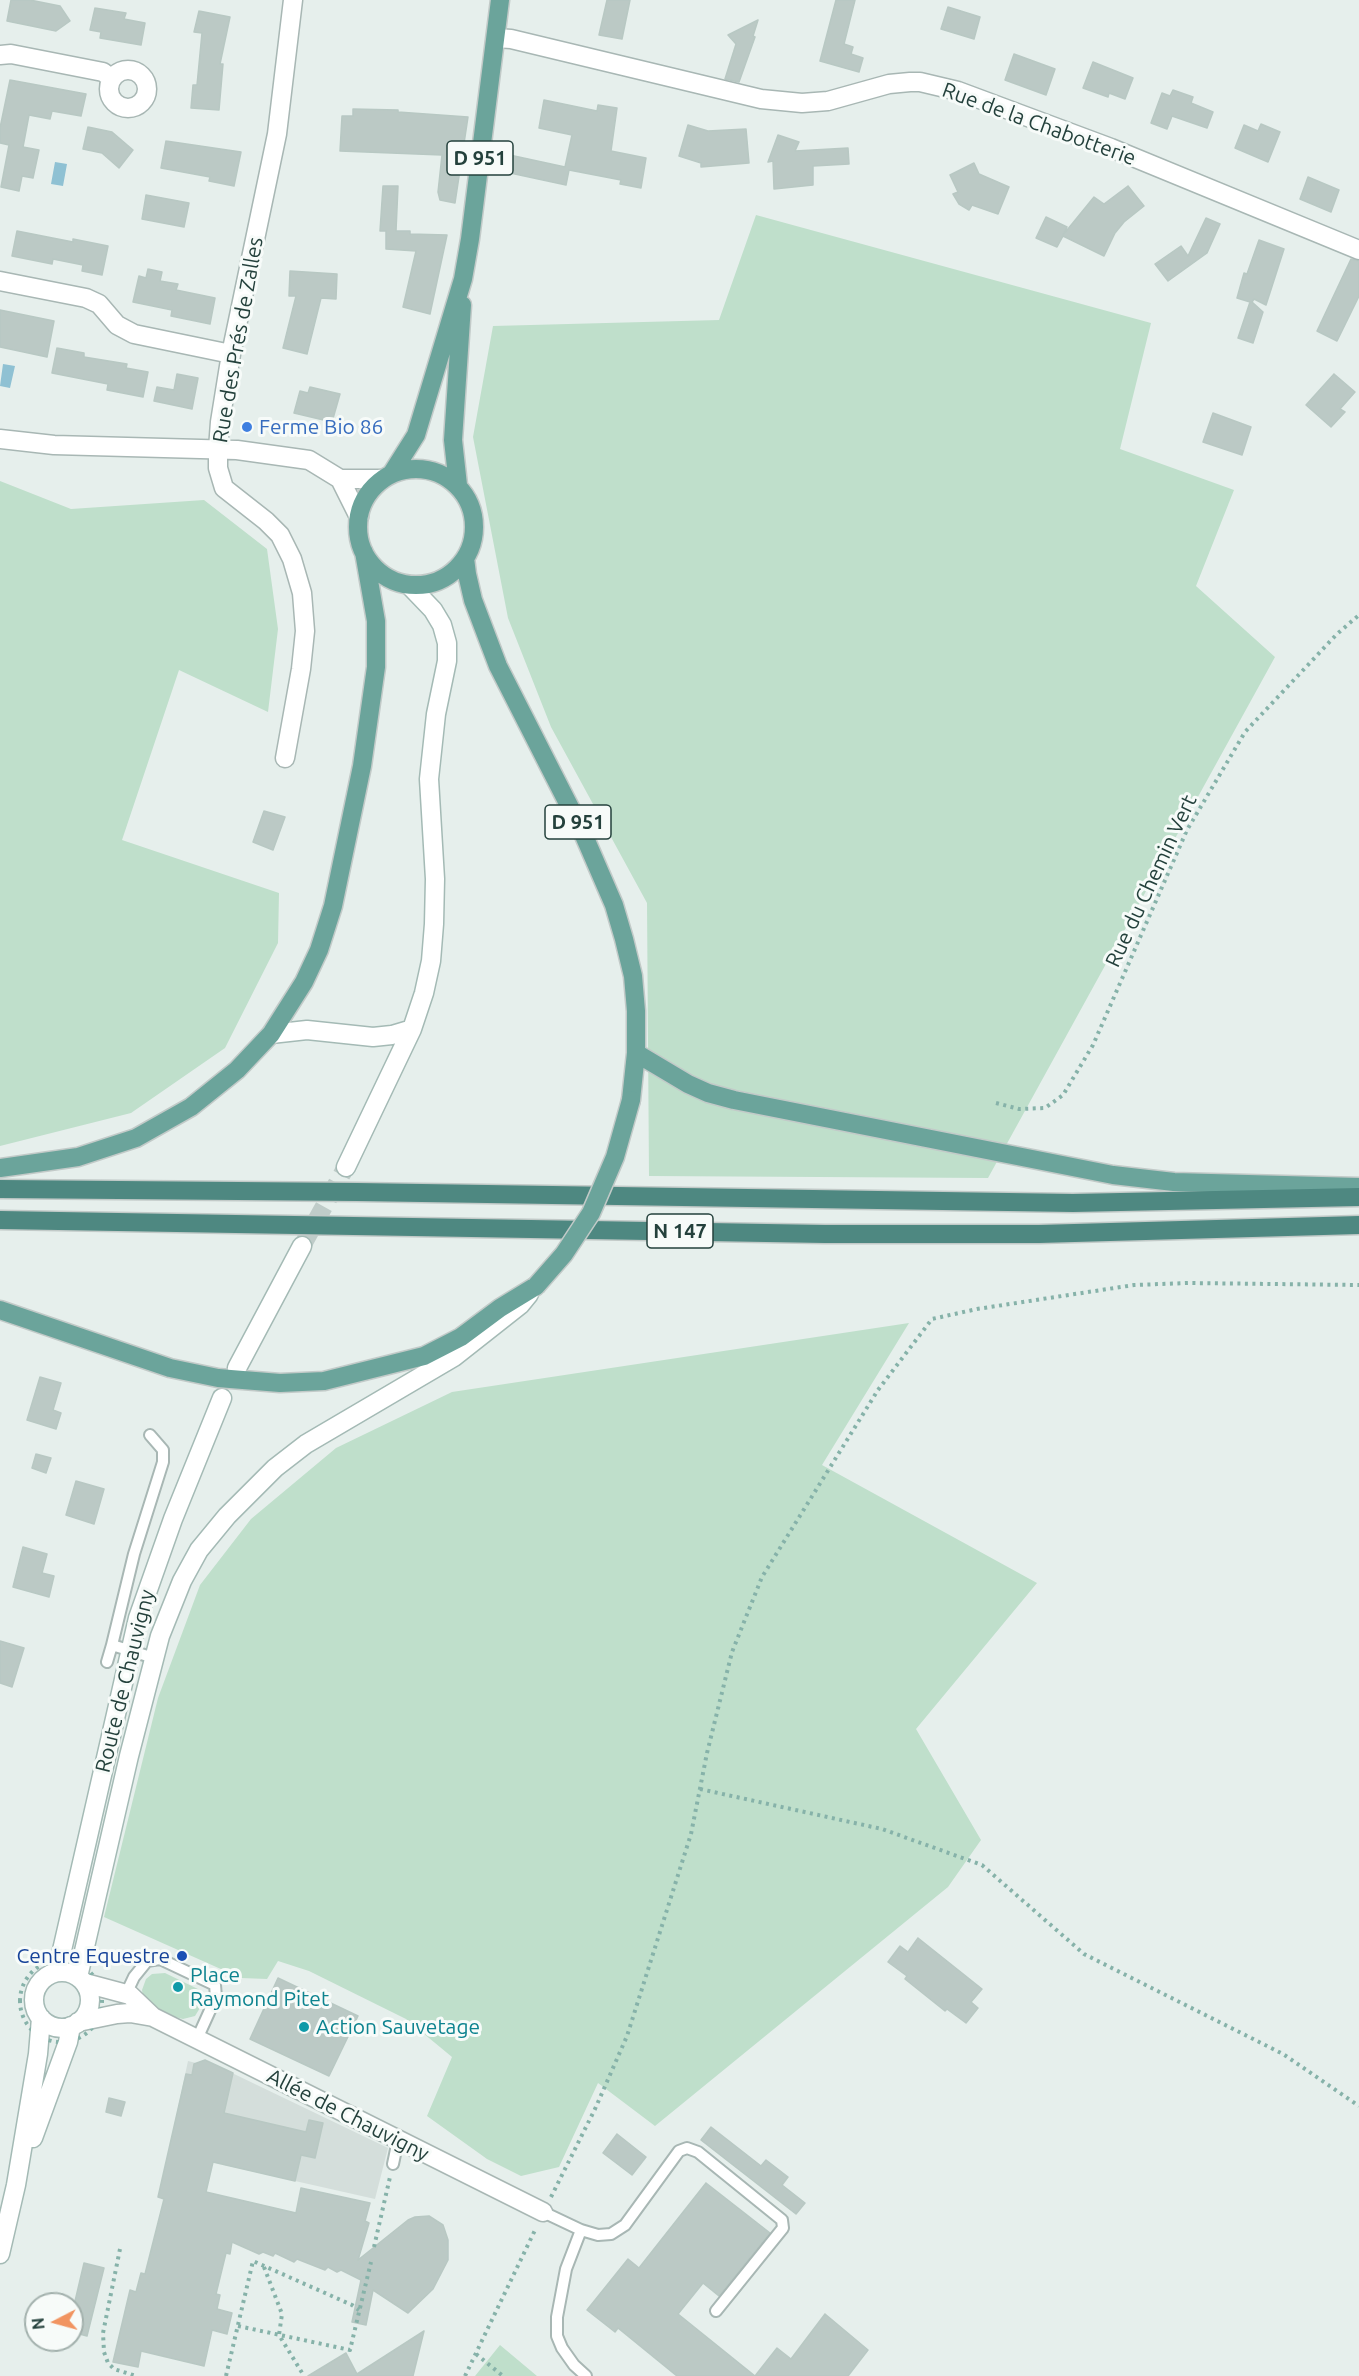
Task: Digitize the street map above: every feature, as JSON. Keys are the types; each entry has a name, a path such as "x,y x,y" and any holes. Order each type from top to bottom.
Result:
{"highway":[{"name":"N 147","path":"0,1189 334,1191 1073,1203 1359,1197"},
{"name":"N 147","path":"0,1220 825,1234 1039,1234 1359,1225"}],"main road":[{"name":"D 951","path":"458,485 453,440 463,279 500,0"},
{"name":"D 951","path":"387,476 416,435 463,279"},
{"path":"0,1168 78,1157 136,1138 191,1107 237,1070 271,1034 304,982 319,950 333,906 362,766 376,656 376,621 358,535 363,503 371,490 387,476 409,468 427,469 444,475 458,485 469,502 474,521 473,540 465,558 454,571 441,580 409,585 395,581 382,574 363,552"},
{"name":"D 951","path":"465,558 473,600 498,666 582,831 614,905 633,976 636,1053 631,1100 615,1157 591,1213 564,1254 536,1286"},
{"path":"636,1053 688,1084 708,1093 734,1100 1113,1175 1174,1182 1359,1187"},
{"path":"0,1310 170,1368 218,1378 280,1383 324,1381 424,1356 461,1337 500,1308 536,1286"}],"street":[{"name":"Rue des Prés de Zalles","path":"285,758 305,631 302,593 292,560 280,535 266,520 224,488 218,468 218,449 231,354 277,134 293,0"},
{"name":"Rue de la Chabotterie","path":"496,38 522,42 761,99 802,103 828,101 889,84 910,82 920,82 958,91 1111,148 1359,250"},
{"path":"0,55 11,54 103,72 112,79"},
{"path":"0,281 86,298 99,304 117,325 134,334 231,354"},
{"path":"0,439 54,445 218,449 288,455 309,460 340,479 359,517"},
{"path":"340,479 387,476"},
{"path":"346,1167 412,1029 424,993 434,924 435,879 429,778 436,714 447,661 447,643 442,625 433,609 409,585"},
{"path":"271,1034 307,1030 373,1037 392,1035 412,1029"},
{"path":"237,1368 302,1246"},
{"name":"Route de Chauvigny","path":"86,1978 129,1756 154,1658 182,1581 200,1550 227,1516 275,1468 306,1444 454,1357 520,1305 536,1286"},
{"name":"Route de Chauvigny","path":"58,1966 129,1651 153,1573 222,1398"},
{"path":"0,2254 16,2185 39,2036 41,2018 35,2004 35,1992 58,1966 86,1978 90,2004 86,2015 72,2030 16,2185"},
{"name":"Allée de Chauvigny","path":"86,1978 126,1994 153,2017 543,2212"},
{"name":"Allée de Chauvigny","path":"72,2030 98,2019 124,2014 153,2017"},
{"path":"41,2018 55,2026 72,2030"}],"lane":[{"path":"107,1662 134,1554 163,1462 163,1450 150,1436"},
{"path":"112,1645 154,1658"},
{"path":"126,1994 134,1977 147,1961 159,1959 215,1985 216,1997 197,2039"},
{"path":"393,2164 398,2140"},
{"path":"543,2212 581,2230 598,2235 611,2234 625,2225 679,2151 687,2148 698,2152 782,2220 783,2228 716,2311"},
{"path":"581,2230 566,2269 557,2317 557,2336 568,2356 586,2376"}],"path":[{"name":"Rue du Chemin Vert","path":"996,1103 1019,1109 1045,1108 1063,1095 1093,1045 1187,830 1245,732 1337,634 1359,615"},
{"path":"465,2376 543,2212 596,2109 627,2036 691,1834 732,1652 762,1577 878,1390 932,1319 976,1309 1134,1285 1188,1283 1359,1285"},
{"path":"700,1789 882,1829 982,1865 1084,1954 1283,2054 1359,2106"},
{"path":"48,1962 86,1978 101,2008 98,2019 86,2034 72,2030 48,2040 39,2036 24,2019 20,2008 22,1987 28,1976 48,1962"},
{"path":"374,2247 393,2164"},
{"path":"120,2249 103,2333 104,2352 108,2363 114,2369 136,2376"},
{"path":"226,2376 253,2261 359,2310"},
{"path":"238,2326 350,2350 371,2262"},
{"path":"263,2266 282,2314 279,2336 304,2376"},
{"path":"475,2354 503,2376"}],"shaded area":[{"path":"205,2060 388,2148 375,2199 224,2165 216,2150 171,2140 188,2061 196,2063"}],"green space":[{"path":"756,215 1151,323 1120,449 1234,490 1196,586 1275,657 988,1178 649,1176 647,903 551,727 508,618 473,437 493,326 719,320"},
{"path":"0,481 71,509 204,500 267,549 278,629 268,712 179,670 122,840 279,893 278,943 225,1048 131,1113 0,1146"},
{"path":"909,1323 822,1465 1037,1583 916,1729 981,1840 948,1887 655,2126 598,2083 559,2167 521,2176 487,2159 427,2116 452,2057 406,2019 309,1971 278,1961 267,1979 241,1978 104,1917 158,1698 200,1585 251,1519 336,1448 452,1392"},
{"path":"165,1973 200,1990 203,2003 195,2016 183,2019 175,2017 150,2005 143,1996 142,1990 146,1979 152,1974"},
{"path":"500,2345 537,2376 475,2376"}],"water":[{"path":"55,162 67,164 63,186 51,184"},
{"path":"3,364 15,366 10,388 0,386"}],"building":[{"path":"11,0 30,0 60,6 70,21 56,31 7,21"},
{"path":"607,0 630,0 622,39 599,35"},
{"path":"836,0 855,0 844,44 853,47 851,54 863,58 859,72 820,61"},
{"path":"948,7 980,17 974,39 941,29"},
{"path":"95,8 126,13 124,19 145,23 141,45 100,38 101,32 90,30"},
{"path":"199,11 230,17 220,64 223,64 219,110 191,108 193,85 197,85 202,33 194,32"},
{"path":"758,20 753,36 755,37 739,82 725,79 736,44 728,35"},
{"path":"1014,54 1055,69 1046,95 1005,80"},
{"path":"1093,62 1133,78 1125,99 1109,93 1108,97 1083,88"},
{"path":"10,80 86,94 81,116 52,111 50,119 29,115 23,147 39,150 33,178 22,176 19,191 1,187 9,145 0,143 0,128"},
{"path":"1173,90 1193,97 1191,103 1213,112 1207,128 1172,116 1167,129 1151,123 1162,93 1170,96"},
{"path":"544,100 597,111 598,105 617,108 611,151 646,158 641,188 620,184 621,180 569,170 566,185 501,171 505,154 565,167 572,135 539,128"},
{"path":"353,109 398,110 398,112 468,117 455,203 440,200 438,192 442,155 340,151 342,116 353,116"},
{"path":"1261,124 1280,132 1268,162 1235,148 1244,125 1258,131"},
{"path":"688,125 708,131 746,129 749,163 701,167 701,163 679,156"},
{"path":"88,127 112,132 133,150 119,168 102,153 83,149"},
{"path":"778,135 799,142 795,151 848,148 849,164 813,166 813,185 774,189 773,161 768,162"},
{"path":"166,141 241,152 234,186 209,181 210,177 161,168"},
{"path":"974,163 979,174 1009,187 998,214 972,205 969,210 959,204 953,194 958,192 950,175"},
{"path":"1308,177 1339,190 1331,212 1300,199"},
{"path":"383,186 398,186 396,231 410,231 410,234 447,235 430,314 403,307 416,251 386,249 386,231 380,231"},
{"path":"1128,186 1144,206 1124,222 1115,233 1104,256 1063,236 1057,247 1036,238 1046,217 1067,227 1063,235 1094,197 1104,204"},
{"path":"146,195 189,203 184,227 142,219"},
{"path":"1206,218 1220,224 1207,253 1168,281 1155,264 1181,246 1188,256"},
{"path":"17,231 108,246 102,275 82,271 83,265 53,259 52,264 12,256"},
{"path":"1259,240 1284,249 1266,305 1254,299 1252,302 1263,312 1253,343 1238,338 1250,302 1237,298 1244,273 1247,274"},
{"path":"1351,259 1359,261 1359,296 1337,341 1317,331"},
{"path":"148,269 162,272 160,281 178,284 176,290 215,298 210,324 171,316 172,310 133,302 139,276 146,278"},
{"path":"290,271 337,274 336,299 321,298 307,354 283,348 296,296 289,296"},
{"path":"0,310 54,321 47,357 0,347"},
{"path":"57,348 84,353 84,357 127,364 126,368 148,372 143,397 107,390 108,384 52,373"},
{"path":"177,374 198,378 192,409 154,401 157,387 174,390"},
{"path":"1334,374 1355,392 1340,409 1345,412 1331,427 1306,405"},
{"path":"310,387 340,394 332,422 294,413 300,391 308,393"},
{"path":"1213,413 1251,427 1242,455 1203,442"},
{"path":"264,811 285,817 273,850 253,842"},
{"path":"40,1377 61,1383 53,1410 61,1413 56,1429 27,1420"},
{"path":"36,1454 51,1458 46,1473 32,1468"},
{"path":"76,1481 104,1489 94,1524 66,1515"},
{"path":"23,1547 47,1554 42,1573 54,1576 49,1597 13,1587"},
{"path":"0,1641 24,1648 12,1687 0,1683"},
{"path":"918,1938 982,1989 971,2002 978,2008 966,2023 947,2009 945,2011 905,1979 907,1976 888,1962 900,1946 908,1952"},
{"name":"Action Sauvetage","path":"278,1978 358,2016 329,2076 250,2039"},
{"path":"205,2060 233,2073 224,2113 306,2132 309,2120 323,2123 315,2158 301,2155 295,2181 213,2162 206,2192 296,2213 301,2188 370,2203 365,2221 369,2223 358,2260 408,2220 415,2217 429,2216 443,2225 448,2240 448,2260 433,2289 408,2313 373,2290 366,2325 352,2322 361,2280 341,2270 337,2272 328,2267 325,2270 297,2259 294,2262 275,2253 273,2256 263,2252 259,2254 232,2242 230,2254 226,2253 216,2294 220,2295 217,2309 232,2313 227,2334 212,2330 204,2366 141,2351 138,2367 113,2362 130,2290 136,2292 141,2273 145,2274 164,2199 158,2197 186,2074 192,2075 194,2064"},
{"path":"109,2098 125,2102 121,2116 106,2112"},
{"path":"711,2127 761,2166 766,2160 788,2177 782,2185 805,2203 796,2214 701,2140"},
{"path":"617,2134 646,2157 632,2175 603,2153"},
{"path":"706,2183 770,2233 719,2296 703,2283 678,2314 755,2376 677,2376 618,2328 615,2332 587,2310 628,2259 639,2268"},
{"path":"84,2263 104,2268 87,2336 84,2335 84,2292 77,2292"},
{"path":"825,2314 868,2350 848,2376 755,2376 777,2348 791,2359"},
{"path":"424,2331 413,2376 308,2376 346,2353 357,2374"}],"tunnel":[{"path":"302,1246 346,1167"}],"place":[{"name":"Ferme Bio 86","path":"247,427"},
{"name":"Centre Equestre","path":"182,1956"},
{"name":"Place Raymond Pitet","path":"178,1987"},
{"name":"Action Sauvetage","path":"304,2027"}]}
